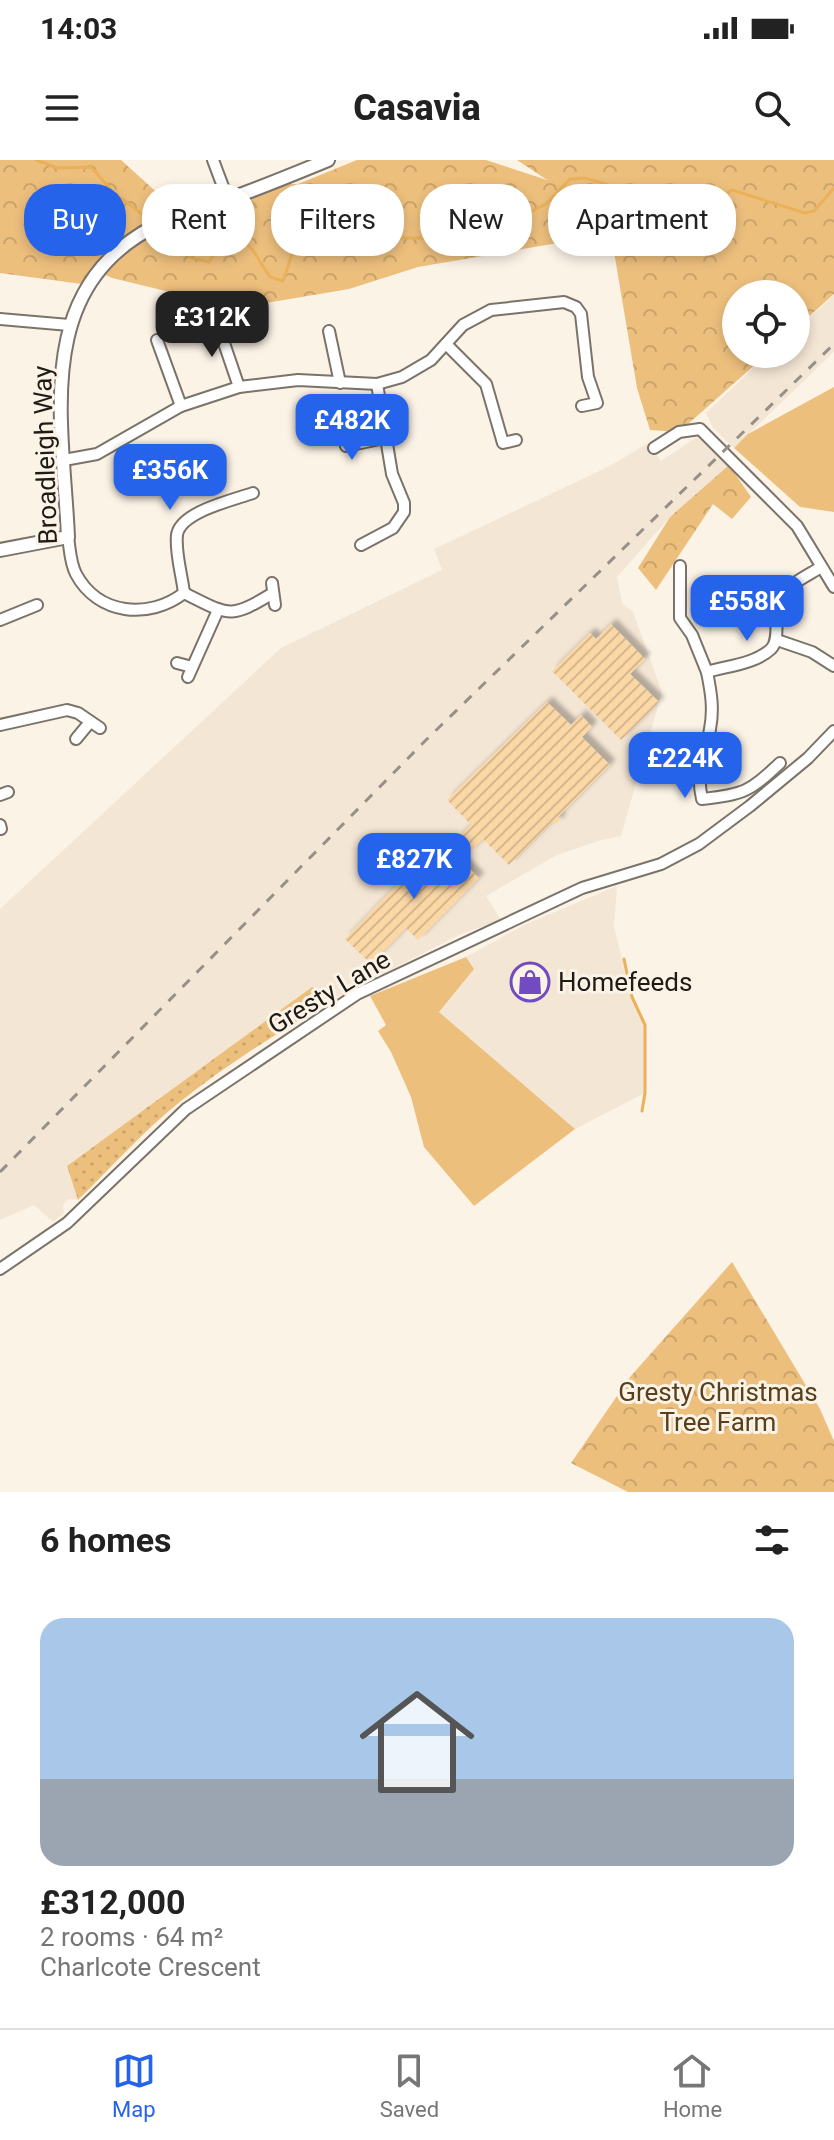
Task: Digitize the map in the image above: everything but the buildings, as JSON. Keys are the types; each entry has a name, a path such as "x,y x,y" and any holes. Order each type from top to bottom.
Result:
{"street":[{"path":"213,160 222,184"},
{"name":"Broadleigh Way","path":"255,189 328,160"},
{"name":"Broadleigh Way","path":"142,236 120,250 89,285 69,325 62,374 68,537 76,574 88,590 103,602 123,609 145,610 166,605 184,593"},
{"path":"64,460 97,454 141,426 181,406 239,387 298,380 377,384 413,372 431,360 463,325 491,310 568,302 576,307 581,314 588,377 597,403"},
{"path":"0,319 69,325"},
{"path":"228,331 219,344 239,387"},
{"path":"329,331 340,383"},
{"path":"157,340 181,406"},
{"path":"446,344 486,384 498,444 516,440"},
{"path":"361,545 393,528 404,512 404,503 392,474 377,384"},
{"path":"582,406 609,401"},
{"path":"654,448 679,432 700,429 797,526 834,587"},
{"path":"346,446 385,438"},
{"path":"253,493 194,514 180,526 177,540 184,593 230,613 242,612 273,594"},
{"path":"0,550 68,537"},
{"path":"680,566 680,618 692,635 707,672 713,699 710,732 699,765 698,782 702,799 754,788 780,763"},
{"path":"707,672 756,658 770,649 777,640 776,611 782,595 821,567"},
{"path":"0,620 37,605"},
{"path":"177,663 190,672 218,610"},
{"path":"777,640 812,652 834,666"},
{"path":"0,725 61,710 73,711 100,728"},
{"path":"76,739 90,722"},
{"name":"Gresty Lane","path":"0,1269 67,1223 186,1109 357,994 582,888 661,864 699,844 808,758 834,731"}],"shaded area":[{"path":"834,295 834,352 734,448 713,428 706,413 753,368 810,368 810,316"},
{"path":"697,437 729,465 670,517 617,577 622,603 633,612 662,692 621,836 557,855 486,896 501,920 461,934 335,998 312,987 67,1166 78,1200 68,1199 63,1205 64,1213 53,1222 34,1205 0,1220 0,909 281,648 442,570 434,549 610,466 648,443 661,461"},
{"path":"617,886 614,927 632,997 645,1025 645,1093 575,1129 439,1012 473,969 466,957 526,924"}],"green space":[{"path":"0,160 121,160 148,184 142,184 142,256 255,256 255,189 271,184 271,256 404,256 404,184 298,184 357,160 486,160 547,180 517,160 834,160 834,294 810,315 810,280 722,280 722,368 751,368 679,432 650,430 637,388 615,256 736,256 736,184 548,184 548,245 532,248 532,184 420,184 420,256 482,256 418,267 349,289 236,308 112,278 99,272 89,285 0,273"},
{"path":"834,387 834,512 800,507 734,448 748,434"},
{"path":"729,465 751,497 732,519 713,504 656,590 638,568 670,517"},
{"path":"466,957 474,969 439,1012 575,1129 474,1206 424,1147 411,1097 378,1031 386,1025 370,996"},
{"path":"312,987 335,998 256,1047 181,1101 78,1200 67,1166"},
{"name":"Gresty Christmas Tree Farm","path":"732,1262 820,1409 834,1441 834,1492 628,1492 571,1463 630,1377"}],"waterway":[{"path":"36,160 58,168 91,167 113,192 142,214"},
{"path":"255,254 270,277 283,281 293,251 341,214 354,213 375,249 400,238 478,238 546,204 570,179 585,178 676,205 705,207 732,190 805,213 814,211 834,188"},
{"path":"190,256 209,262 213,256"},
{"path":"624,959 632,997 645,1025 642,1111"}],"railway":[{"path":"0,1172 425,741 834,344"}],"place":[{"name":"Homefeeds","path":"530,982"}]}
